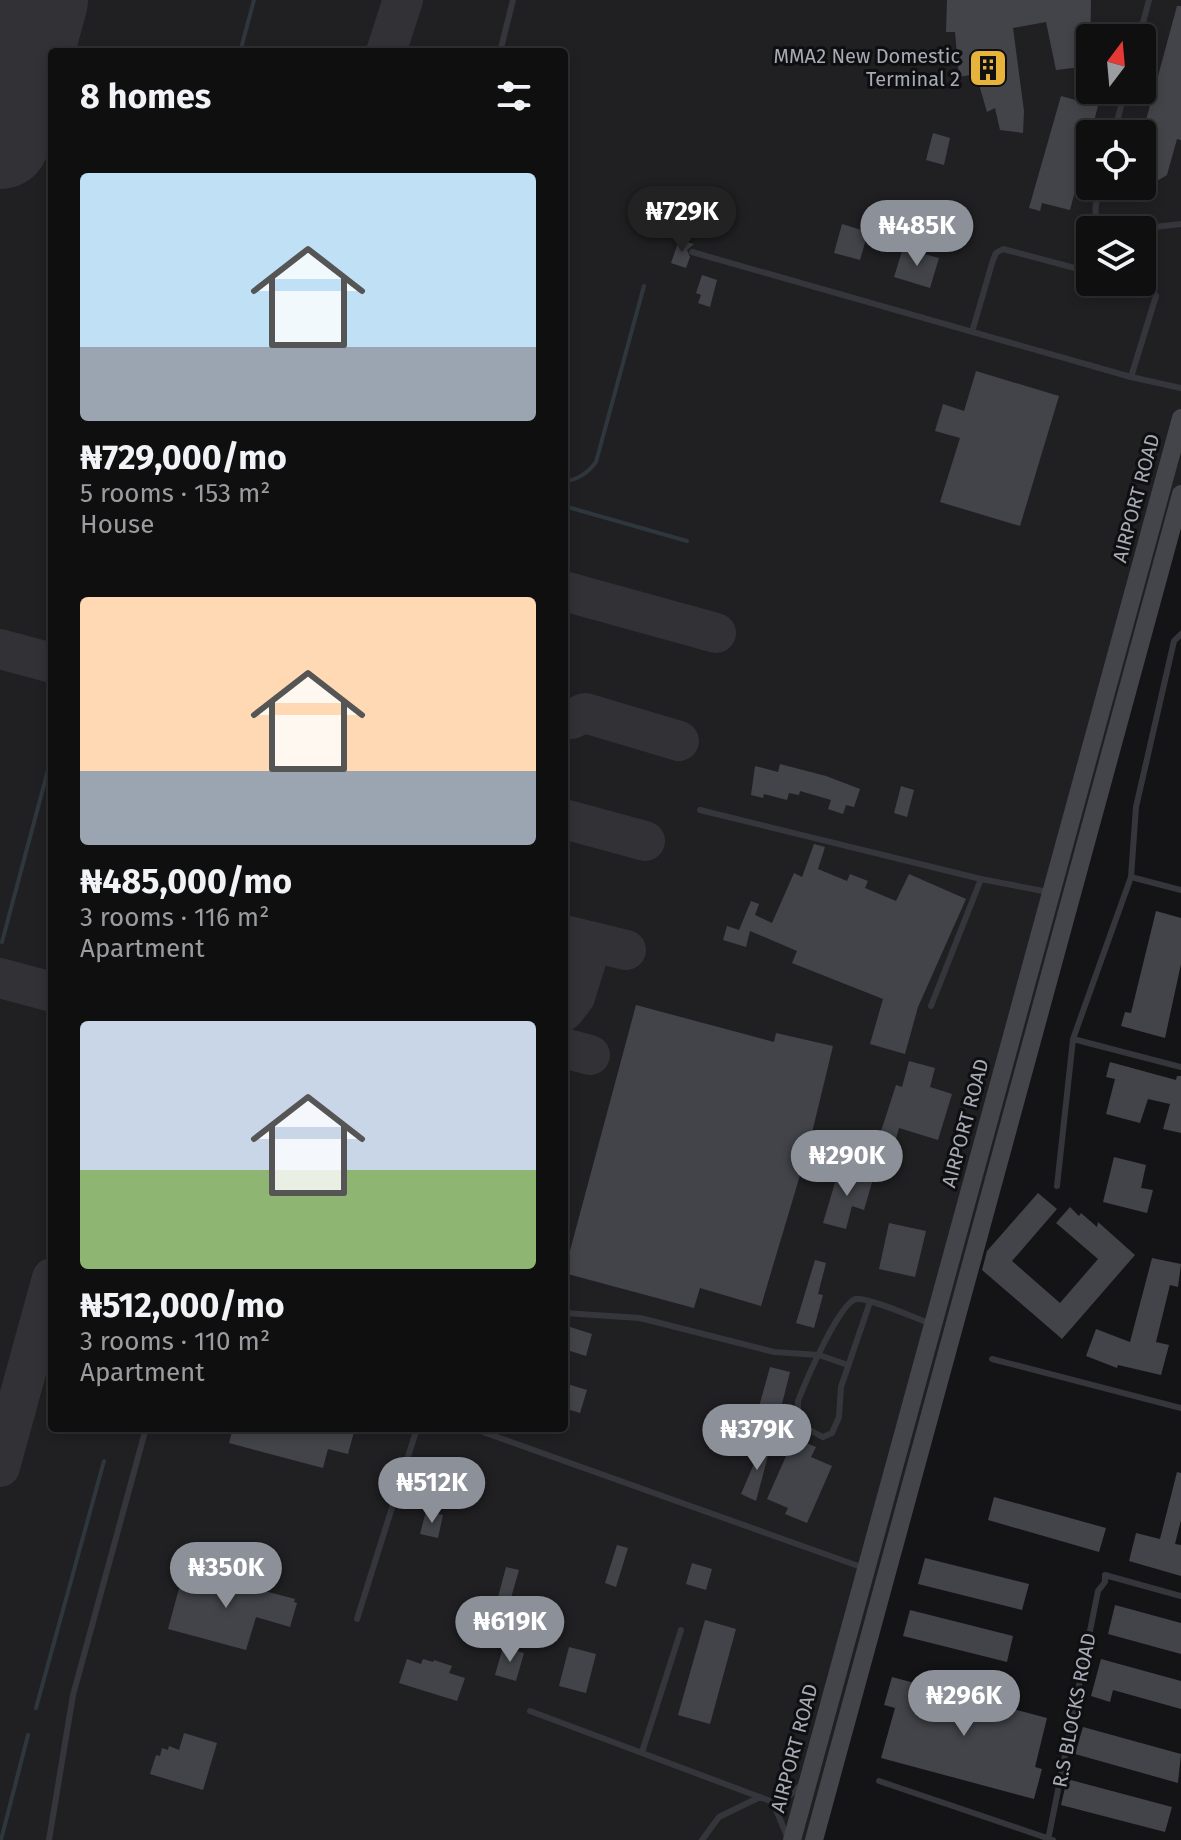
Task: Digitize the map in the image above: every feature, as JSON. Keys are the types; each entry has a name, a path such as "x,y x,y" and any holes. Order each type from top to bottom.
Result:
{"main road":[{"name":"AIRPORT ROAD","path":"790,1840 1181,418"},
{"name":"AIRPORT ROAD","path":"814,1840 1181,494"}],"lane":[{"path":"501,48 513,0"},
{"path":"1143,24 1149,0"},
{"path":"1156,227 1181,224"},
{"path":"972,332 996,253 1003,249 1076,268"},
{"path":"692,252 1131,377 1181,388"},
{"path":"1131,377 1156,296"},
{"path":"1057,1186 1073,1039 1131,877 1136,807 1174,641 1181,634"},
{"path":"700,810 981,879 1051,892"},
{"path":"1131,877 1181,890"},
{"path":"931,1006 981,879"},
{"path":"1073,1039 1181,1067"},
{"path":"870,1302 841,1387 839,1417 832,1433 823,1437 804,1428 798,1412 805,1382 850,1302 858,1298 870,1302 933,1325"},
{"path":"568,1313 640,1318 774,1352 819,1355 848,1365"},
{"path":"992,1359 1181,1408"},
{"path":"49,1840 73,1695 145,1432"},
{"path":"357,1619 416,1432"},
{"path":"483,1432 866,1569"},
{"name":"R.S BLOCKS ROAD","path":"1050,1839 1098,1591 1105,1582 1105,1575 1181,1596"},
{"path":"642,1752 681,1630"},
{"path":"530,1711 773,1802 786,1799 809,1777"},
{"path":"879,1781 1050,1839"},
{"path":"705,1838 719,1817 760,1797"},
{"path":"773,1802 790,1840"}],"shaded area":[{"path":"0,0 1181,0 1181,517 818,1840 0,1840"}],"building":[{"name":"MMA2 New Domestic Terminal 2","path":"947,0 1091,0 1091,24 1076,24 1076,68 1056,70 1046,22 1013,28 1024,111 1023,133 1000,130 995,108 987,112 976,74 959,77 955,32 946,32"},
{"path":"1177,6 1181,6 1181,140 1177,139 1167,175 1156,182 1156,120 1146,120 1150,104 1156,104 1156,83"},
{"path":"1061,96 1076,100 1076,104 1098,106 1094,120 1076,120 1076,187 1070,210 1042,203 1040,211 1029,208"},
{"path":"933,133 950,138 944,165 926,160"},
{"path":"842,224 868,232 860,260 834,253"},
{"path":"679,240 694,244 687,250 690,257 686,268 671,263"},
{"path":"903,248 939,258 930,288 894,277"},
{"path":"702,275 717,280 710,307 698,303 701,295 696,293"},
{"path":"976,371 1059,396 1020,526 940,502 960,438 935,431 943,404 964,411"},
{"path":"780,764 860,789 854,807 846,805 843,814 828,809 831,800 800,791 799,795 789,793 787,800 764,794 763,798 751,795 755,766 778,772"},
{"path":"901,786 914,790 907,817 894,813"},
{"path":"814,844 825,847 818,869 847,881 850,874 868,881 865,888 896,901 909,874 966,899 918,1007 905,1054 870,1044 883,999 792,963 797,951 750,931 746,947 723,940 727,926 739,930 751,901 759,904 755,915 772,923 794,873 802,877"},
{"path":"1156,911 1181,918 1181,964 1165,1038 1121,1026 1125,1012 1131,1013"},
{"path":"636,1005 774,1042 776,1033 833,1046 809,1145 761,1306 700,1288 694,1308 568,1274 568,1258"},
{"path":"909,1061 935,1068 930,1087 952,1094 938,1140 899,1128 890,1160 873,1156 896,1085 902,1087"},
{"path":"1110,1062 1176,1080 1177,1076 1181,1076 1181,1133 1163,1129 1170,1104 1148,1099 1140,1123 1106,1114 1115,1079 1106,1077"},
{"path":"1114,1157 1146,1165 1141,1188 1153,1190 1147,1213 1103,1202"},
{"path":"839,1169 873,1179 864,1210 852,1206 846,1229 823,1223"},
{"path":"1038,1193 1057,1209 1012,1261 1060,1303 1098,1259 1056,1223 1070,1207 1097,1227 1098,1222 1135,1255 1062,1339 982,1270 987,1251"},
{"path":"889,1223 926,1231 915,1277 879,1269"},
{"path":"1152,1258 1181,1264 1178,1287 1170,1285 1156,1342 1169,1345 1161,1375 1118,1365 1117,1368 1086,1356 1096,1329 1130,1342"},
{"path":"815,1260 826,1263 818,1294 823,1295 814,1328 796,1323"},
{"path":"568,1326 592,1334 586,1356 568,1350"},
{"path":"770,1367 790,1372 778,1420 757,1414"},
{"path":"568,1384 587,1390 580,1413 568,1409"},
{"path":"232,1432 354,1432 348,1454 328,1449 323,1468 229,1443"},
{"path":"765,1438 772,1441 756,1501 741,1494"},
{"path":"794,1438 816,1447 811,1457 832,1466 807,1523 785,1514 788,1508 767,1499"},
{"path":"1177,1472 1181,1473 1181,1520 1175,1544 1181,1545 1181,1576 1129,1561 1136,1533 1160,1539"},
{"path":"994,1497 1106,1528 1099,1552 988,1520"},
{"path":"426,1511 443,1515 438,1538 420,1534"},
{"path":"617,1545 628,1548 616,1587 605,1583"},
{"path":"925,1558 1029,1584 1022,1610 918,1584"},
{"path":"692,1563 712,1569 706,1590 686,1584"},
{"path":"506,1567 519,1570 509,1605 497,1601"},
{"path":"184,1570 295,1599 297,1603 290,1627 256,1617 246,1650 168,1629"},
{"path":"1115,1605 1181,1623 1181,1654 1108,1634"},
{"path":"910,1610 1013,1636 1007,1662 903,1636"},
{"path":"705,1620 736,1629 710,1724 678,1715"},
{"path":"503,1647 524,1653 516,1681 495,1675"},
{"path":"569,1647 596,1654 586,1693 559,1686"},
{"path":"407,1659 421,1664 423,1659 434,1660 452,1666 449,1673 465,1678 457,1701 399,1683"},
{"path":"1101,1659 1181,1681 1181,1709 1113,1690 1110,1702 1091,1696"},
{"path":"892,1677 1047,1718 1035,1767 1042,1769 1034,1799 881,1758 895,1708 884,1705"},
{"path":"1083,1727 1181,1754 1178,1783 1075,1754"},
{"path":"184,1733 217,1743 203,1790 150,1774 156,1755 160,1756 162,1748 168,1750 169,1746 179,1750"},
{"path":"1067,1779 1172,1807 1165,1832 1061,1805"}],"waterway":[{"path":"241,48 254,0"},
{"path":"568,481 582,475 596,462 644,286"},
{"path":"568,507 687,541"},
{"path":"2,942 48,770"},
{"path":"36,1708 104,1461"},
{"path":"1,1840 28,1735"}],"taxiway":[{"path":"387,48 403,0"},
{"path":"568,592 716,633"},
{"path":"0,649 48,662"},
{"path":"568,718 585,713 679,741"},
{"path":"568,820 645,841"},
{"path":"568,936 626,950"},
{"path":"568,1006 575,997 592,942"},
{"path":"0,978 48,991"},
{"path":"568,1049 590,1055"},
{"path":"0,1467 48,1293"}],"runway":[{"path":"0,139 38,0"}],"place":[{"name":"MMA2 New Domestic Terminal 2","path":"988,68"}]}
